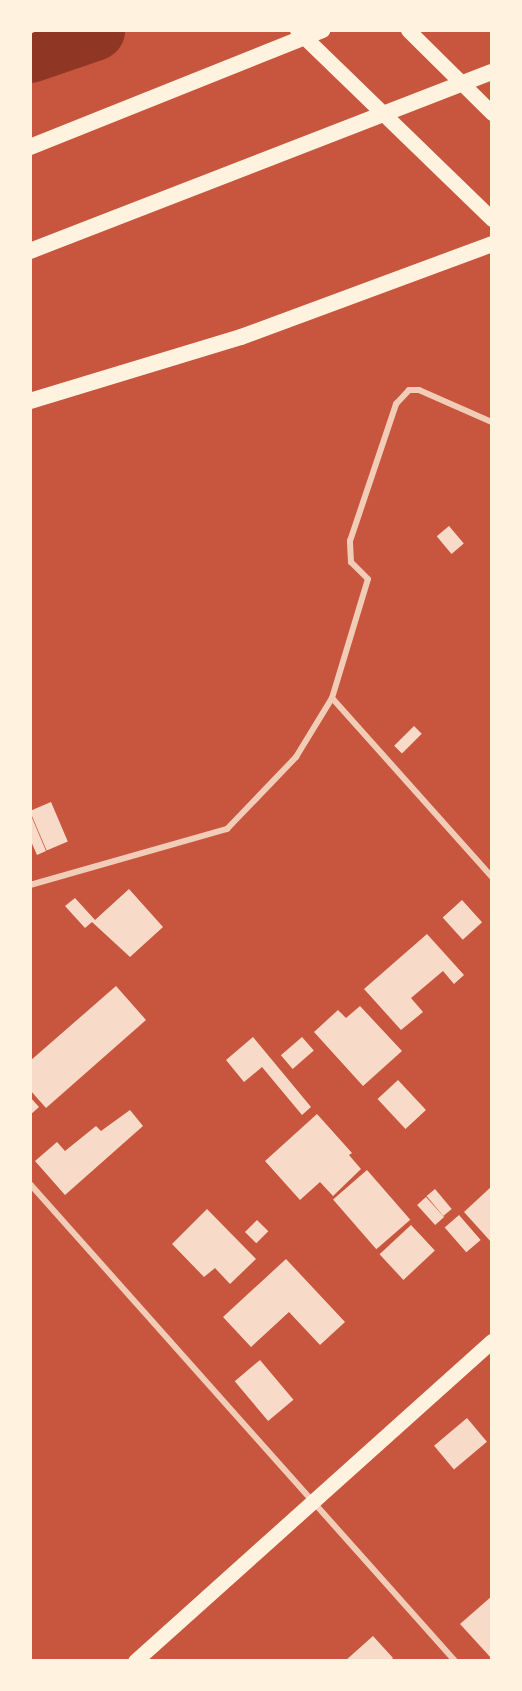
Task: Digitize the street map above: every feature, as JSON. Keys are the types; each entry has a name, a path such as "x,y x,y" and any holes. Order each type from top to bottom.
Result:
{"highway":[{"path":"30,147 300,33 322,30"},
{"path":"30,251 289,148 492,72"},
{"path":"30,401 241,337 492,244"}],"main road":[{"path":"408,30 492,113"},
{"path":"300,33 492,219"},
{"path":"135,1661 492,1341"}],"street":[{"path":"30,885 227,829 296,757 332,698 368,579 351,562 350,541 396,404 409,390 419,390 492,422"},
{"path":"332,698 492,877"},
{"path":"30,1184 454,1661"}],"building":[{"path":"449,526 464,544 452,554 437,536"},
{"path":"414,726 422,734 402,754 394,746"},
{"path":"51,802 68,842 47,851 30,811"},
{"path":"30,813 46,851 37,855 30,839"},
{"path":"129,889 163,927 130,957 92,922 85,928 65,906 75,898 95,920"},
{"path":"462,900 482,922 463,940 443,917"},
{"path":"427,934 464,975 454,984 443,971 411,998 423,1012 401,1030 364,989"},
{"path":"116,986 146,1020 46,1108 30,1090 30,1061"},
{"path":"360,1006 402,1051 363,1086 314,1032 338,1010 346,1018"},
{"path":"253,1037 311,1107 302,1115 262,1067 244,1082 226,1060"},
{"path":"302,1037 314,1051 293,1069 281,1055"},
{"path":"398,1080 426,1110 405,1129 378,1099"},
{"path":"30,1097 39,1107 30,1115"},
{"path":"130,1110 143,1126 65,1195 35,1161 57,1142 65,1151 96,1126 101,1131"},
{"path":"317,1114 352,1153 349,1155 361,1169 333,1196 320,1182 300,1200 265,1161"},
{"path":"367,1170 410,1220 376,1249 333,1200"},
{"path":"492,1186 492,1243 464,1212"},
{"path":"435,1189 452,1209 443,1216 427,1196"},
{"path":"426,1197 444,1217 435,1225 417,1205"},
{"path":"207,1209 256,1259 230,1284 215,1268 204,1277 172,1244"},
{"path":"459,1215 481,1240 466,1252 445,1227"},
{"path":"257,1220 268,1231 256,1243 245,1232"},
{"path":"411,1225 435,1251 403,1280 380,1254"},
{"path":"286,1259 345,1322 320,1345 289,1312 251,1347 223,1317"},
{"path":"260,1360 293,1400 268,1421 235,1381"},
{"path":"467,1418 487,1442 454,1469 434,1446"},
{"path":"492,1596 492,1659 460,1624"},
{"path":"373,1636 393,1658 390,1661 345,1661"}],"waterway":[{"path":"30,52 94,30"}]}
